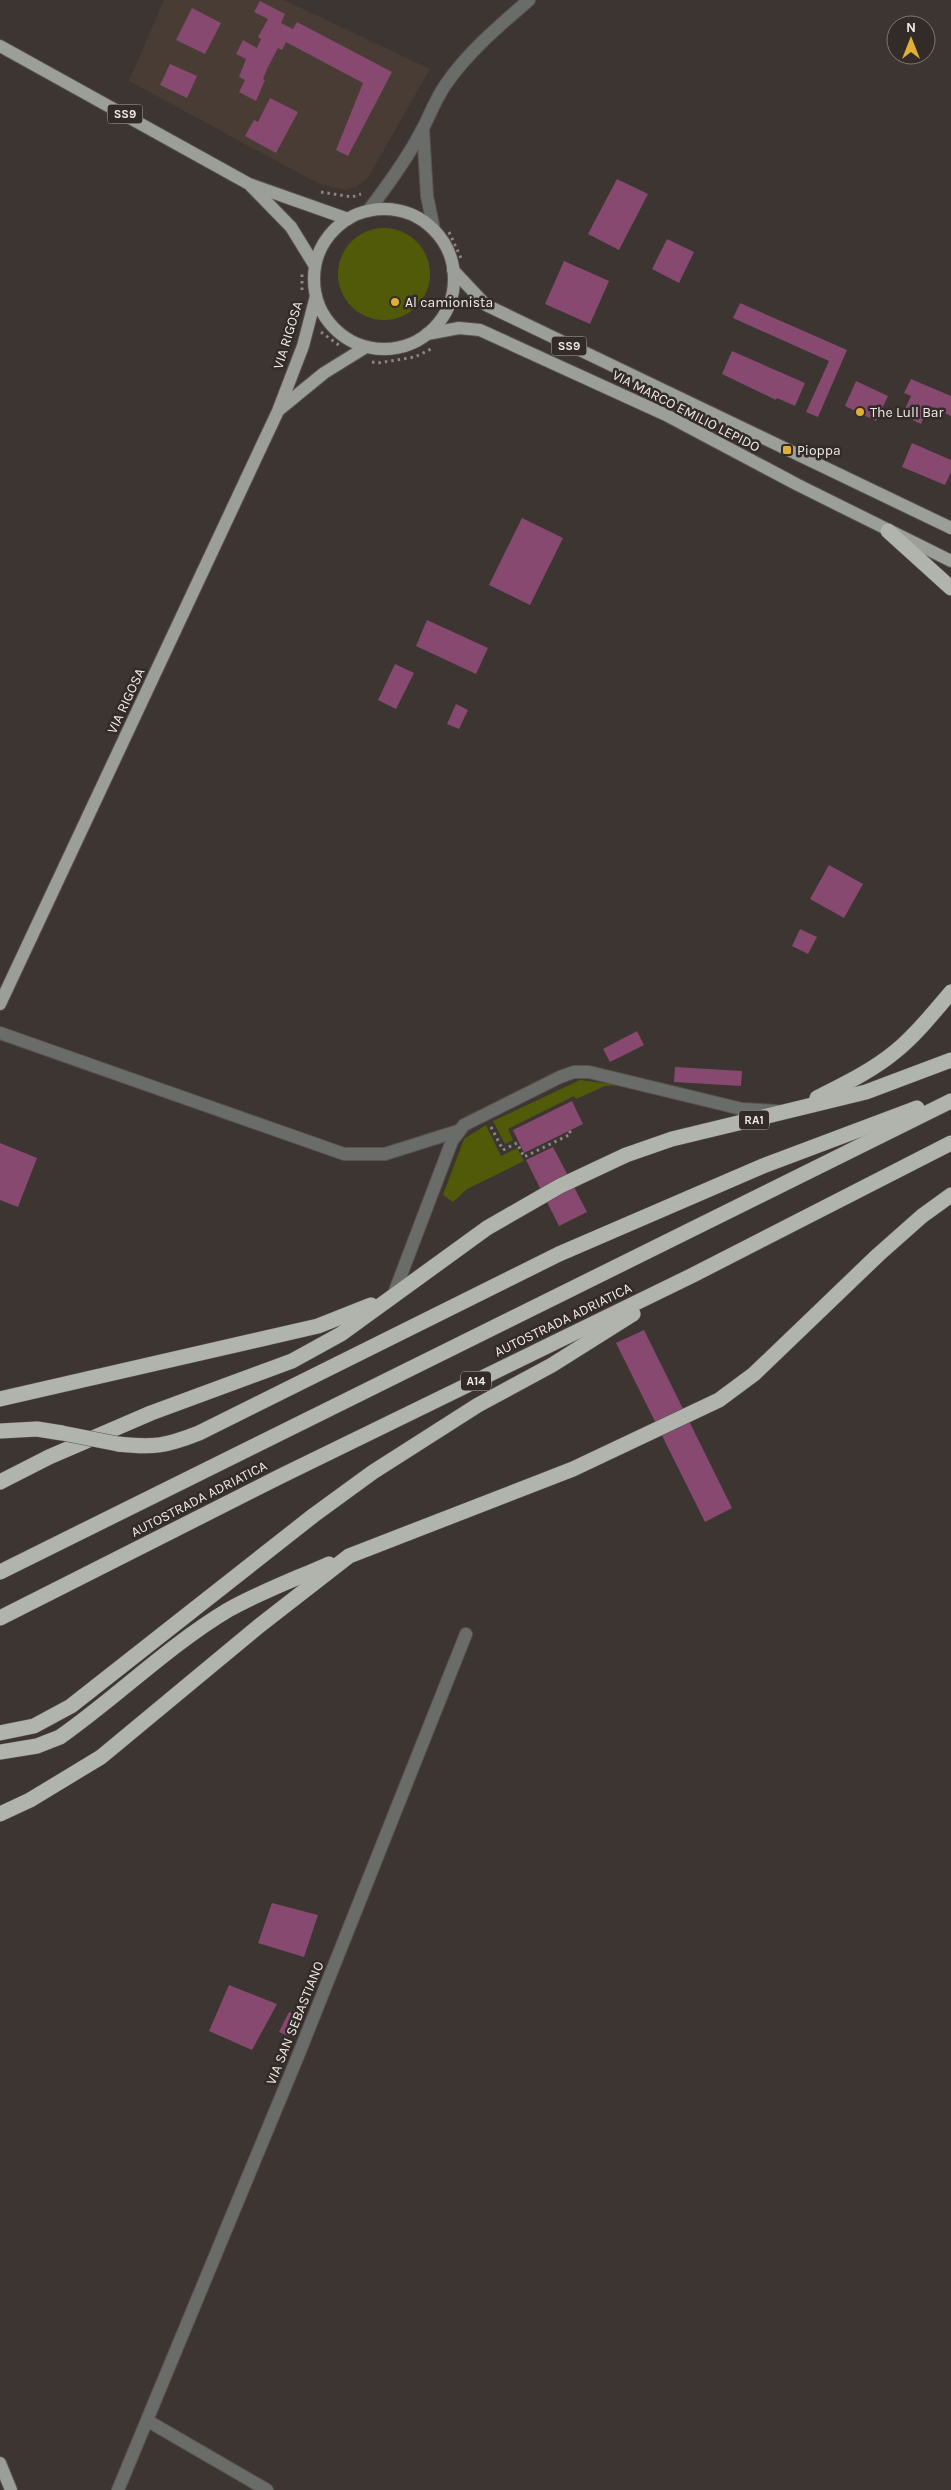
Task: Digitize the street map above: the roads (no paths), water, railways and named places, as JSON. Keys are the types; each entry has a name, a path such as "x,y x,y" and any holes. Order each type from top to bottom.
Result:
{"highway":[{"path":"888,531 951,588"},
{"path":"792,1112 855,1078 896,1051 923,1025 951,992"},
{"name":"RA1","path":"393,1296 487,1228 560,1186 626,1155 672,1139 792,1112 866,1092 951,1060"},
{"path":"0,1431 37,1430 62,1432 118,1444 144,1447 170,1445 199,1433 559,1254 763,1166 951,1095"},
{"name":"AUTOSTRADA ADRIATICA","path":"0,1572 951,1101"},
{"name":"AUTOSTRADA ADRIATICA","path":"0,1618 281,1476 693,1275 951,1143"},
{"path":"0,1752 37,1746 60,1737 227,1610 348,1556 573,1469 622,1448 674,1420 719,1400 754,1374 832,1297 922,1216 951,1195"},
{"path":"922,1216 951,1205"},
{"path":"0,1733 34,1726 71,1706 314,1515 373,1472 478,1405 552,1365 693,1275"},
{"path":"0,1399 318,1326 393,1296"},
{"path":"0,1482 49,1457 151,1413 292,1362 340,1334 393,1296"},
{"path":"0,1814 30,1800 101,1757 259,1626 348,1556"}],"main road":[{"name":"SS9","path":"0,46 249,184 348,219"},
{"name":"SS9","path":"249,184 291,227 315,266"},
{"name":"SS9","path":"386,209 403,212 420,219 434,230 450,255 453,270 453,288 449,306 440,321 427,334 408,344 388,349 366,347 349,340 334,328 323,313 316,296 315,266 321,248 333,231 348,219 368,211 386,209"},
{"name":"VIA MARCO EMILIO LEPIDO","path":"453,270 486,305 951,528"},
{"name":"VIA RIGOSA","path":"0,1004 278,411 303,346 316,296"},
{"name":"VIA MARCO EMILIO LEPIDO","path":"427,334 459,328 480,330 666,415 888,531 951,561"},
{"name":"VIA RIGOSA","path":"278,411 324,373 366,347"},
{"path":"0,2463 11,2490"}],"street":[{"path":"368,211 390,182 423,129 434,104 458,69 498,27 529,0"},
{"path":"423,129 426,186 434,230"},
{"path":"0,1033 344,1154 385,1154 458,1131 485,1115 560,1077 574,1072 589,1072 742,1108 792,1112"},
{"path":"393,1296 452,1142 458,1131"},
{"name":"VIA SAN SEBASTIANO","path":"118,2490 298,2056 466,1634"},
{"path":"148,2421 267,2490"}],"place":[{"name":"Al camionista","path":"395,302"},
{"name":"The Lull Bar","path":"860,412"},
{"name":"Pioppa","path":"787,450"}]}
